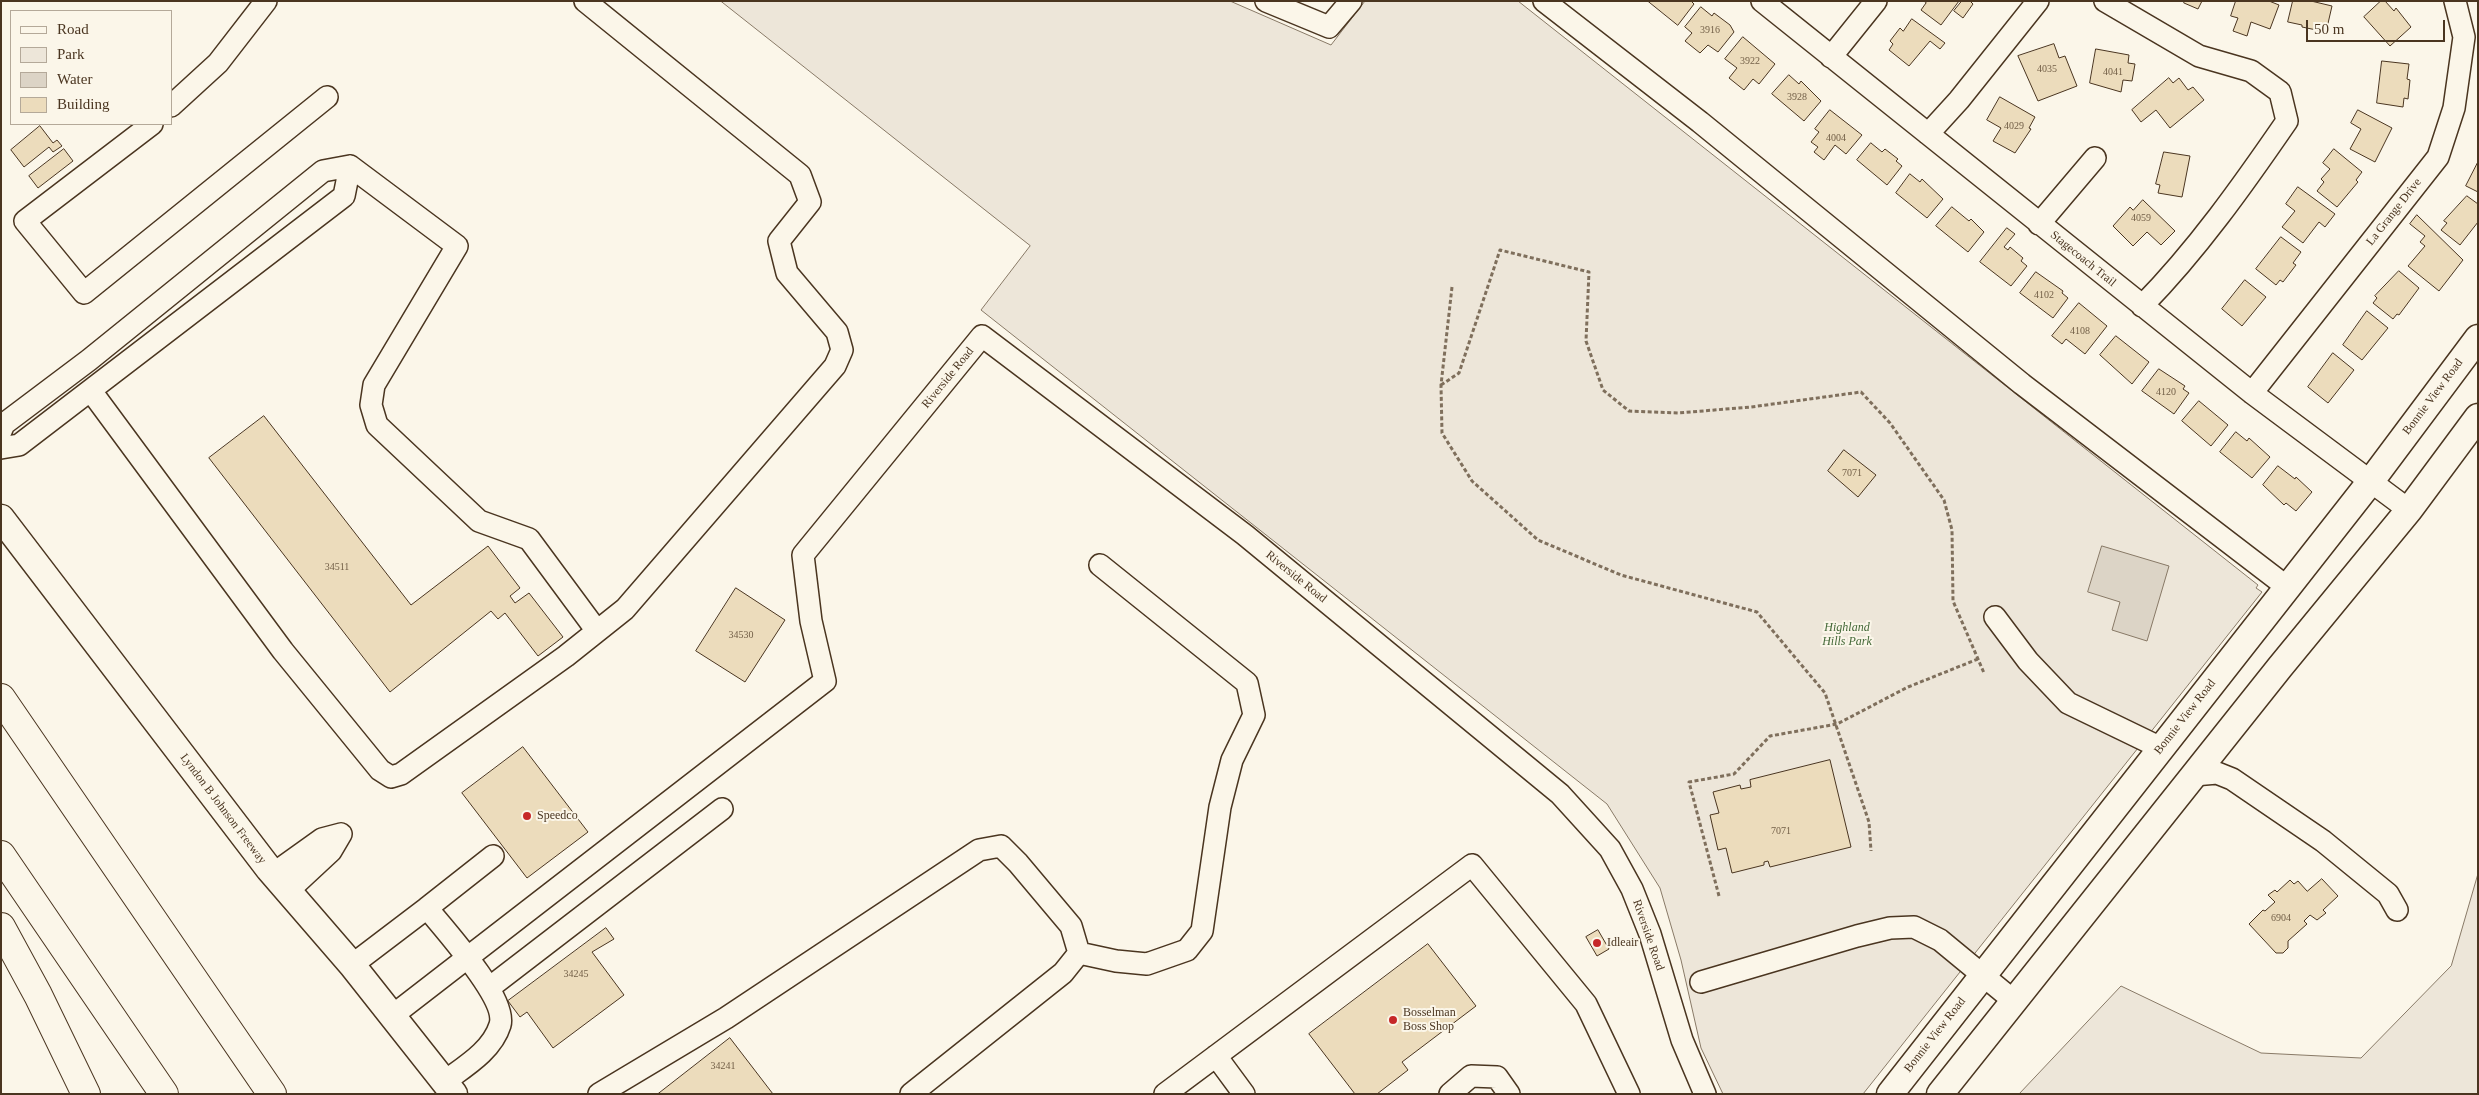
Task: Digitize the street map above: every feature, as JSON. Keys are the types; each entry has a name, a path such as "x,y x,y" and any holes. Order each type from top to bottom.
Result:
{"highway":[{"path":"1,698 272,1094"},
{"path":"1,855 164,1094"},
{"path":"1,926 38,995 86,1094"}],"main road":[{"name":"Bonnie View Road","path":"1890,1094 2370,481 2478,338"},
{"path":"1940,1094 2194,775 2409,510 2478,417"},
{"name":"Lyndon B Johnson Freeway","path":"1,518 280,883 352,965 449,1088"},
{"path":"2161,748 2194,775"}],"street":[{"path":"172,105 218,63 266,1"},
{"path":"91,391 283,651 380,770 391,777 401,774 598,631 625,609 835,366 842,350 837,332 786,273 779,241 810,202 800,175 585,1"},
{"path":"1266,1 1329,27 1352,1"},
{"path":"1544,1 1700,122 2022,384 2287,587"},
{"name":"Stagecoach Trail","path":"1762,1 2252,393 2409,510"},
{"path":"1832,57 1876,1"},
{"path":"1928,134 1959,100 2038,1"},
{"path":"2105,1 2199,56 2252,71 2280,92 2287,121 2246,181 2159,289 2142,306"},
{"name":"La Grange Drive","path":"2252,393 2438,157 2454,108 2464,37 2455,1"},
{"path":"151,125 25,221 84,293 327,96"},
{"path":"2039,224 2095,158"},
{"path":"1,431 4,424 95,355 323,171 350,166 457,246 374,385 371,404 377,425 479,521 529,539 598,631"},
{"path":"1,448 19,445 344,196 350,166"},
{"name":"Riverside Road","path":"466,956 825,682 810,621 803,555 982,336 1245,535 1560,794 1610,849 1632,888 1650,934 1682,1040 1705,1094"},
{"path":"1079,953 1116,961 1147,964 1187,950 1202,931 1220,807 1232,760 1254,715 1246,683 1100,565"},
{"path":"1995,617 2028,661 2068,703 2161,748"},
{"path":"2194,775 2217,773 2232,779 2331,847 2388,894 2397,910"},
{"path":"489,988 722,809"},
{"path":"599,1094 726,1018 979,850 1001,846 1018,863 1071,926 1079,953"},
{"path":"352,965 493,856"},
{"path":"1165,1094 1472,865 1586,1004 1629,1094"},
{"path":"427,908 466,956 496,998 500,1024 488,1046 449,1088"},
{"path":"1701,982 1857,936 1890,928 1914,927 1940,940 2014,1001"},
{"path":"911,1094 1063,973 1079,953"},
{"path":"392,1016 466,956"},
{"path":"1216,1056 1244,1094"},
{"path":"1450,1094 1471,1076 1496,1077 1509,1094"}],"path":[{"path":"1441,385 1459,373 1500,250 1589,272 1586,341 1603,390 1629,412 1678,413 1752,407 1861,392 1890,423 1944,500 1952,530 1953,601 1984,673"},
{"path":"1452,287 1441,385 1442,433 1472,481 1538,540 1620,575 1757,612 1826,693 1838,724 1869,822 1871,851"},
{"path":"1719,896 1689,782 1734,774 1770,736 1838,724 1908,687 1978,659"}],"green space":[{"name":"Highland Hills Park","path":"721,1 1230,1 1331,45 1365,1 1518,1 2258,585 2256,588 2262,592 1863,1094 1723,1094 1701,1048 1681,960 1660,888 1607,804 981,310 1030,246"},
{"path":"2478,874 2478,1094 2019,1094 2121,986 2261,1053 2361,1058 2451,966"}],"water":[{"path":"2102,546 2169,566 2147,641 2112,630 2120,602 2088,592"}],"building":[{"path":"1648,1 1691,1 1694,4 1678,25"},
{"path":"1924,1 1959,1 1941,25 1921,10 1926,3"},
{"path":"1962,1 1970,1 1973,4 1963,18 1954,11"},
{"path":"2185,1 2202,1 2198,9 2184,3"},
{"path":"2236,1 2269,1 2279,5 2270,29 2251,22 2247,36 2233,31 2238,18 2231,16"},
{"path":"2293,1 2311,1 2332,6 2326,32 2288,22"},
{"path":"2381,1 2385,1 2394,11 2396,8 2411,27 2390,46 2364,17"},
{"path":"1701,7 1712,16 1714,13 1730,25 1734,32 1718,52 1708,45 1700,53 1685,41 1692,33 1685,27"},
{"path":"1912,19 1945,43 1940,49 1930,41 1909,66 1889,50 1893,44 1890,41 1900,28 1903,31"},
{"path":"1743,37 1775,64 1759,84 1753,79 1744,90 1729,78 1737,68 1725,59"},
{"path":"2054,44 2059,58 2065,56 2077,86 2038,101 2018,56"},
{"path":"2096,49 2129,55 2128,63 2135,64 2132,81 2123,80 2121,92 2090,83"},
{"path":"2382,61 2409,64 2407,79 2410,80 2408,99 2404,98 2403,107 2377,103"},
{"path":"1789,75 1799,84 1801,81 1821,101 1804,121 1772,94"},
{"path":"2169,78 2173,83 2179,78 2188,90 2193,87 2204,100 2170,128 2156,110 2141,122 2132,110"},
{"path":"2000,97 2035,117 2029,128 2031,129 2015,153 1993,141 2001,128 1987,120"},
{"path":"1830,110 1862,135 1846,154 1835,145 1824,160 1814,152 1818,147 1811,142 1819,132 1815,129"},
{"path":"2358,110 2392,128 2375,162 2350,149 2361,129 2351,123"},
{"path":"40,126 53,143 57,140 62,146 53,152 49,147 24,167 11,150"},
{"path":"1871,143 1882,152 1885,149 1898,159 1896,161 1902,166 1887,185 1857,160"},
{"path":"64,149 73,161 38,188 29,176"},
{"path":"2334,149 2362,172 2356,180 2358,182 2337,207 2317,191 2324,182 2321,179 2330,169 2323,163"},
{"path":"2164,152 2190,156 2182,197 2158,193 2160,185 2156,184"},
{"path":"2478,162 2478,192 2466,186"},
{"path":"1910,174 1920,182 1922,179 1943,199 1927,218 1896,193"},
{"path":"2298,187 2335,214 2325,227 2319,222 2303,243 2282,227 2295,211 2286,204"},
{"path":"2467,196 2478,204 2478,222 2460,245 2441,230 2447,223 2444,221"},
{"path":"2143,200 2175,231 2161,245 2147,232 2133,246 2113,226 2130,207 2133,210"},
{"path":"1952,207 1969,221 1971,219 1984,232 1968,252 1936,226"},
{"path":"2417,215 2463,260 2439,291 2408,266 2425,246 2420,242 2425,236 2410,224"},
{"path":"2007,228 2015,234 2004,247 2008,250 2010,247 2023,258 2021,261 2027,266 2011,286 1980,262"},
{"path":"2281,237 2301,252 2293,263 2296,265 2283,282 2280,280 2276,285 2256,269"},
{"path":"2399,271 2419,288 2399,315 2397,314 2393,319 2373,303 2377,298 2375,296"},
{"path":"2036,272 2063,291 2062,293 2068,298 2053,318 2020,293"},
{"path":"2245,280 2266,297 2242,326 2222,309"},
{"path":"2079,303 2107,326 2085,354 2066,339 2062,344 2052,336"},
{"path":"2367,311 2388,328 2362,360 2343,345"},
{"path":"2116,336 2149,362 2132,384 2100,355"},
{"path":"2333,353 2354,370 2328,403 2308,387"},
{"path":"2159,369 2185,386 2183,389 2189,393 2174,414 2142,391"},
{"path":"2199,401 2228,425 2211,446 2182,421"},
{"path":"264,416 411,605 488,546 520,588 510,596 515,603 529,593 563,637 538,656 505,613 498,619 491,611 390,692 209,458"},
{"path":"2236,432 2247,441 2249,438 2270,457 2252,478 2220,452"},
{"path":"1844,450 1876,475 1858,497 1828,471"},
{"path":"2278,466 2295,479 2296,477 2312,492 2296,511 2286,503 2284,505 2263,485"},
{"path":"736,588 785,620 745,682 696,651"},
{"name":"Speedco","path":"523,747 588,832 527,878 462,793"},
{"path":"1830,760 1851,847 1770,867 1768,861 1764,862 1764,865 1732,873 1726,848 1718,850 1710,815 1719,813 1713,792 1740,785 1741,789 1751,787 1750,780"},
{"path":"2322,879 2338,896 2323,910 2326,913 2317,920 2310,915 2304,921 2307,924 2288,941 2288,948 2283,953 2276,953 2249,924 2263,910 2265,911 2275,902 2268,895 2275,890 2277,892 2290,880 2294,884 2298,881 2307,891"},
{"path":"606,928 614,939 592,952 624,995 553,1048 527,1012 520,1017 508,1001"},
{"name":"Idleair","path":"1598,930 1609,949 1597,956 1586,937"},
{"name":"Bosselman Boss Shop","path":"1428,944 1476,1006 1402,1062 1408,1070 1377,1094 1355,1094 1309,1034"},
{"path":"730,1038 773,1094 658,1094"}],"place":[{"name":"Speedco","path":"527,816"},
{"name":"Idleair","path":"1597,943"},
{"name":"Bosselman Boss Shop","path":"1393,1020"}]}
